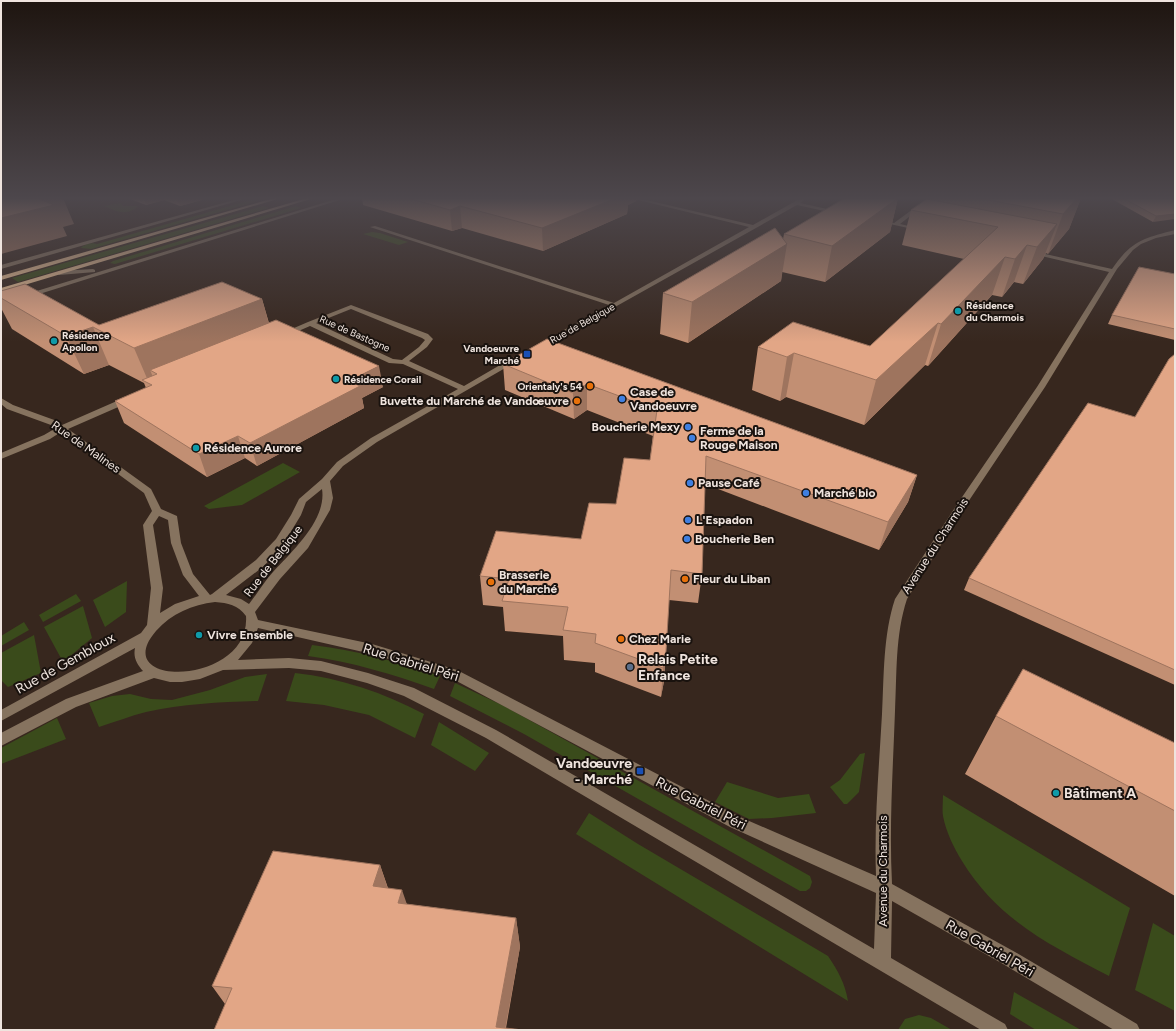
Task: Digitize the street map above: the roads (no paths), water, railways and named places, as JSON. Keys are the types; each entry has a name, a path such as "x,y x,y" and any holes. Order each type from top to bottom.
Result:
{"main road":[{"path":"1,278 112,246"},
{"path":"1,290 150,246"}],"street":[{"path":"1,267 77,246"},
{"path":"1,304 186,246"},
{"path":"432,246 615,305"},
{"name":"Rue de Belgique","path":"533,350 720,246"},
{"name":"Avenue du Charmois","path":"882,963 884,888 882,839 892,648 897,611 901,599 1041,387 1081,321 1114,271 1135,246"},
{"path":"1026,252 1114,271"},
{"path":"39,267 53,257 49,254"},
{"path":"59,273 108,270"},
{"path":"310,323 351,307 426,336 429,339 427,344 409,356 404,362"},
{"name":"Rue de Bastogne","path":"275,338 310,323 392,361 404,362 464,389"},
{"name":"Rue de Belgique","path":"211,599 260,563 280,541 296,515 302,501 325,481 340,464 374,440 521,357"},
{"path":"1,456 62,429 73,422 140,394"},
{"name":"Rue de Malines","path":"1,400 10,407 54,423 148,491 158,511 172,518 176,543 188,575 211,599"},
{"name":"Rue de Belgique","path":"251,617 276,576 304,546 325,510 328,498 325,481"},
{"path":"153,626 157,588 148,525 158,511"},
{"path":"211,599 230,599 242,604 251,617 251,633 245,644 235,655 222,665 193,676 178,678 165,677 153,673 144,666 140,658 140,648 144,637 153,626 163,616 192,602 211,599"},
{"name":"Rue Gabriel Péri","path":"251,617 372,649 453,673 735,822 884,888 1009,958 1131,1030"},
{"name":"Rue de Gembloux","path":"1,716 144,637"},
{"path":"222,665 289,663 321,666 368,678 409,692 497,738 999,1030"},
{"path":"1,740 71,703 153,673"}],"place":[{"name":"Résidence du Charmois","path":"958,311"},
{"name":"Résidence Apollon","path":"54,341"},
{"name":"Vandoeuvre Marché","path":"527,354"},
{"name":"Résidence Corail","path":"336,379"},
{"name":"Orientaly's 54","path":"590,386"},
{"name":"Case de Vandoeuvre","path":"622,399"},
{"name":"Buvette du Marché de Vandœuvre","path":"577,401"},
{"name":"Boucherie Mexy","path":"688,427"},
{"name":"Ferme de la Rouge Maison","path":"692,438"},
{"name":"Résidence Aurore","path":"196,448"},
{"name":"Pause Café","path":"690,483"},
{"name":"Marché bio","path":"806,493"},
{"name":"L'Espadon","path":"688,520"},
{"name":"Boucherie Ben","path":"687,539"},
{"name":"Fleur du Liban","path":"685,579"},
{"name":"Brasserie du Marché","path":"491,582"},
{"name":"Vivre Ensemble","path":"199,635"},
{"name":"Chez Marie","path":"621,639"},
{"name":"Relais Petite Enfance","path":"630,667"},
{"name":"Vandœuvre - Marché","path":"640,771"},
{"name":"Bâtiment A","path":"1056,793"}]}
